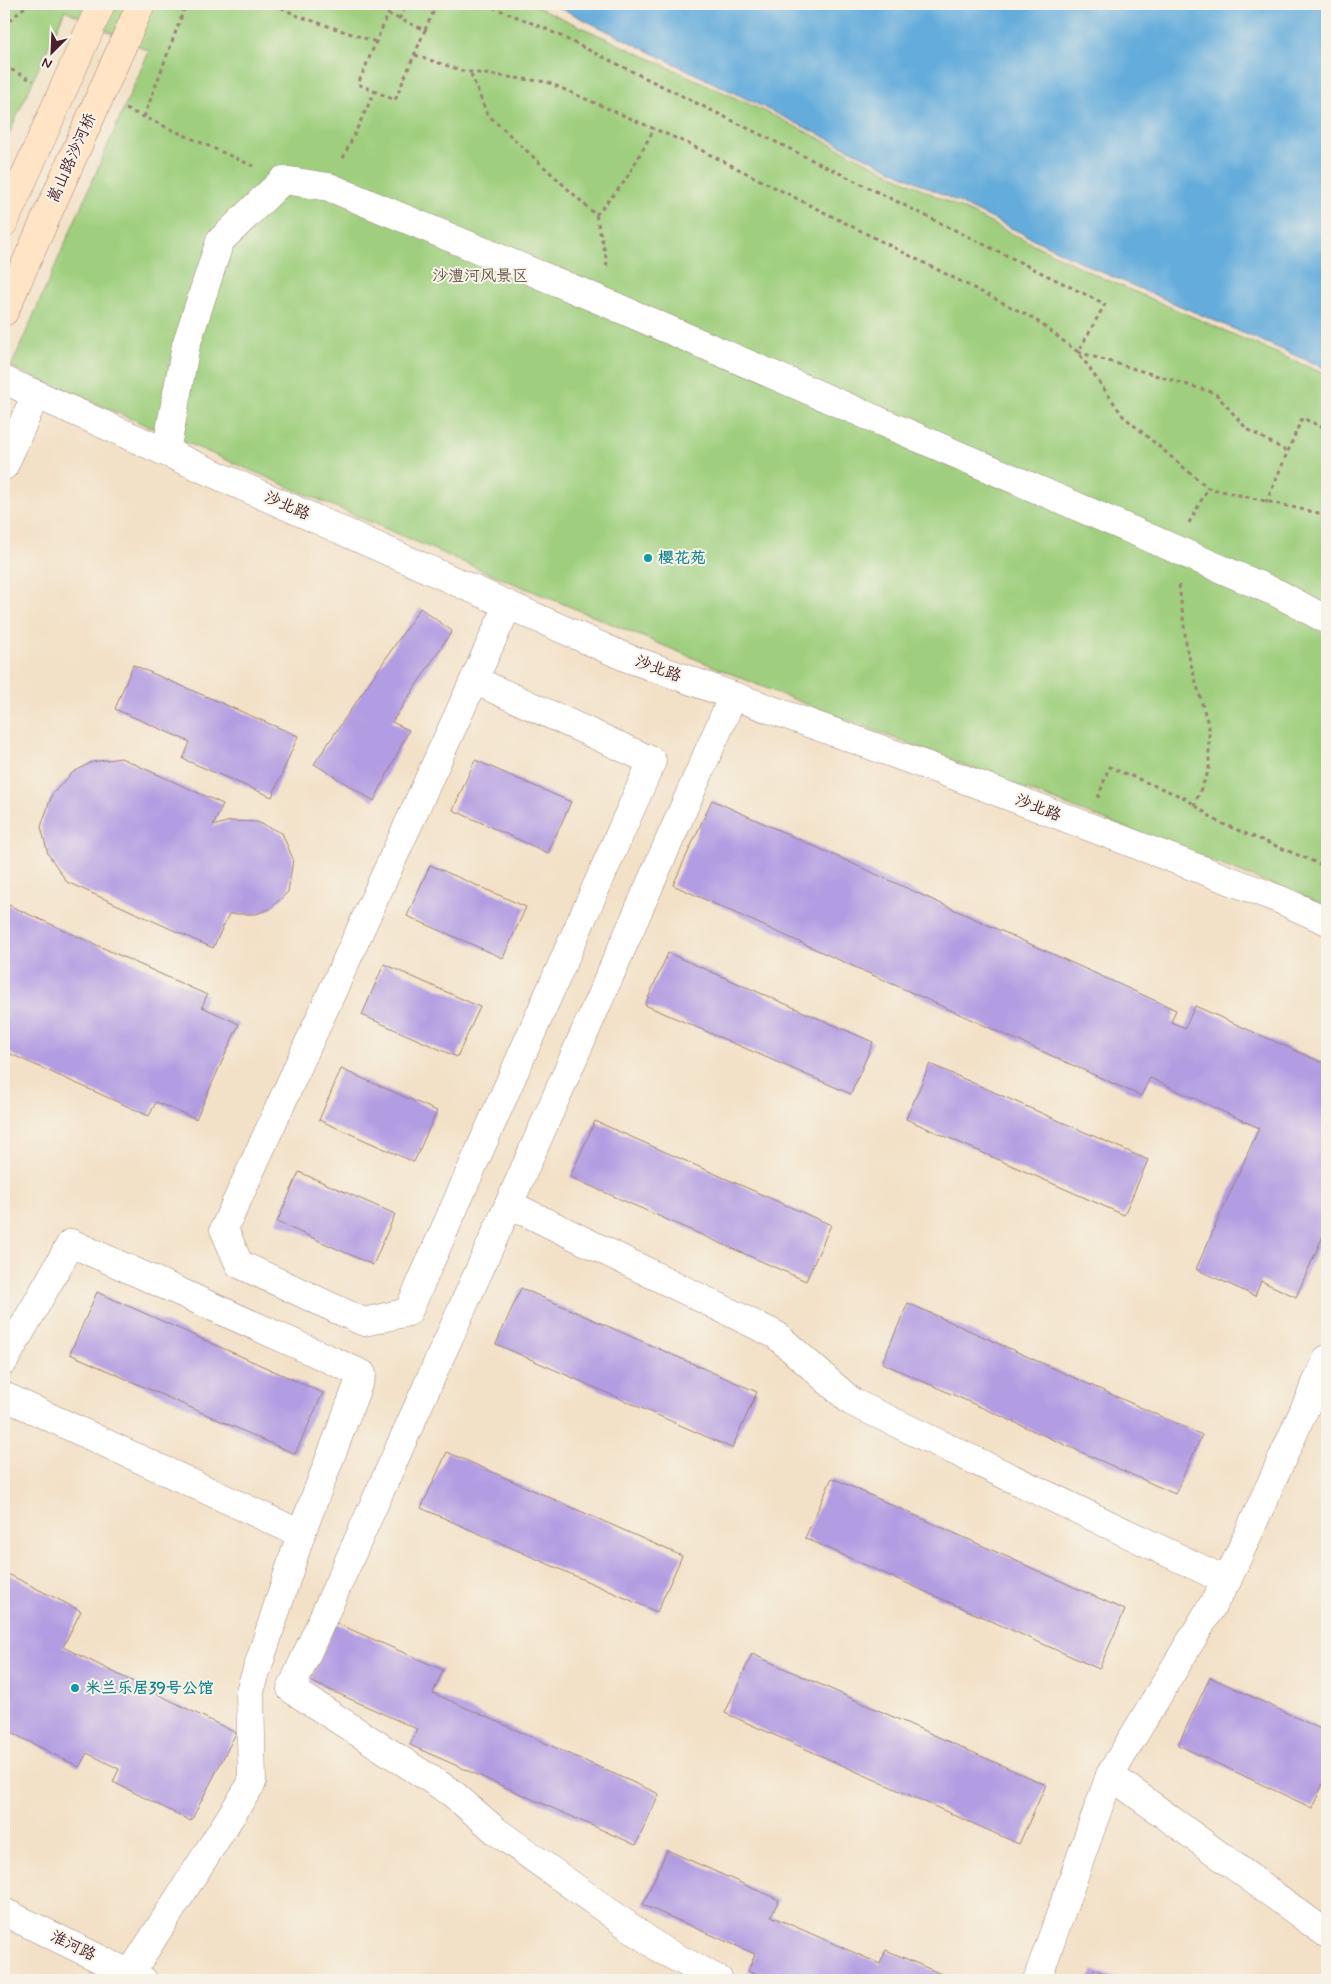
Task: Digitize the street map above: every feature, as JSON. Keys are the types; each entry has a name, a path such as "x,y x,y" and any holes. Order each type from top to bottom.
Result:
{"main road":[{"path":"4,223 101,4"},
{"name":"嵩山路沙河桥","path":"4,312 141,4"}],"street":[{"path":"166,452 186,346 220,241 283,180 329,187 600,300 1279,594 1327,620"},
{"name":"沙北路","path":"4,380 625,657 952,775 1281,900 1327,921"},
{"path":"4,466 36,394"},
{"path":"474,680 652,761 408,1312 364,1322 239,1264 224,1229 508,605"},
{"path":"719,1980 662,1950 496,1831 452,1793 291,1690 509,1204 733,696"},
{"path":"509,1204 776,1335 852,1402 1228,1580"},
{"path":"4,1361 71,1243 362,1374 301,1534 250,1691 252,1783 137,1977"},
{"path":"1037,1980 1110,1775 1228,1580 1327,1359"},
{"path":"4,1396 301,1534"},
{"path":"1110,1775 1327,1934"},
{"name":"淮河路","path":"4,1912 137,1977"}],"path":[{"path":"4,26 28,4"},
{"path":"186,4 144,117 283,180"},
{"path":"274,4 298,16 376,42"},
{"path":"399,19 406,4"},
{"path":"425,30 388,14 358,84 395,100 437,4"},
{"path":"485,4 544,28 1105,304 1078,352"},
{"path":"415,55 463,71 547,82 688,144 1033,318 1078,352 1123,416 1208,488 1266,503 1327,515"},
{"path":"4,66 19,74"},
{"path":"471,74 487,114 596,215 608,261 600,300"},
{"path":"329,187 375,91"},
{"path":"596,215 625,181 654,129"},
{"path":"1078,352 1215,392 1246,429 1288,452"},
{"path":"1266,503 1302,418 1327,429"},
{"path":"1194,805 1209,770 1209,728 1187,650 1174,548 1208,488"},
{"path":"1088,827 1109,767 1185,798 1218,822 1327,867"}],"green space":[{"name":"沙澧河风景区","path":"4,4 531,4 762,110 1096,275 1327,375 1327,906 780,694 477,568 11,367 149,51 65,10 4,145"}],"water":[{"path":"552,4 1327,4 1327,369 1101,272"}],"building":[{"path":"420,608 452,631 392,722 409,730 374,801 314,764"},
{"path":"133,665 298,736 272,797 183,759 190,742 115,709"},
{"path":"121,758 223,804 213,826 230,821 257,822 282,833 293,859 288,892 270,909 256,914 229,914 213,948 67,882 48,854 41,827 52,794 72,773 92,762"},
{"path":"475,760 571,802 548,853 453,810"},
{"path":"712,800 1176,1010 1171,1022 1185,1028 1195,1006 1321,1062 1327,1061 1327,1227 1296,1297 1261,1281 1255,1296 1196,1269 1259,1128 1150,1078 1141,1096 673,885"},
{"path":"430,865 526,907 503,958 407,916"},
{"path":"4,903 207,995 202,1007 239,1024 196,1119 156,1102 149,1116 4,1051"},
{"path":"668,953 873,1042 851,1094 645,1005"},
{"path":"384,964 480,1007 457,1057 362,1015"},
{"path":"930,1064 1148,1160 1124,1215 906,1119"},
{"path":"341,1069 437,1111 414,1162 319,1120"},
{"path":"595,1121 831,1225 806,1281 570,1177"},
{"path":"299,1172 395,1214 373,1265 277,1222"},
{"path":"521,1288 757,1392 732,1448 496,1344"},
{"path":"97,1292 323,1393 295,1454 70,1354"},
{"path":"908,1303 1202,1435 1175,1494 882,1363"},
{"path":"447,1452 682,1556 657,1612 421,1508"},
{"path":"832,1478 1125,1610 1099,1669 805,1538"},
{"name":"米兰乐居39号公馆","path":"4,1572 81,1611 63,1647 236,1733 191,1821 113,1782 119,1769 87,1753 79,1767 4,1729"},
{"path":"336,1623 443,1670 433,1693 659,1794 636,1845 410,1745 417,1729 310,1681"},
{"path":"752,1654 1046,1785 1019,1844 725,1713"},
{"path":"1210,1677 1327,1732 1327,1775 1312,1808 1178,1745"},
{"path":"667,1850 779,1900 771,1916 880,1964 886,1950 955,1980 769,1980 748,1971 755,1954 643,1905"},
{"path":"1094,1969 1120,1980 1089,1980"}],"place":[{"name":"樱花苑","path":"648,558"},
{"name":"米兰乐居39号公馆","path":"75,1688"}]}
